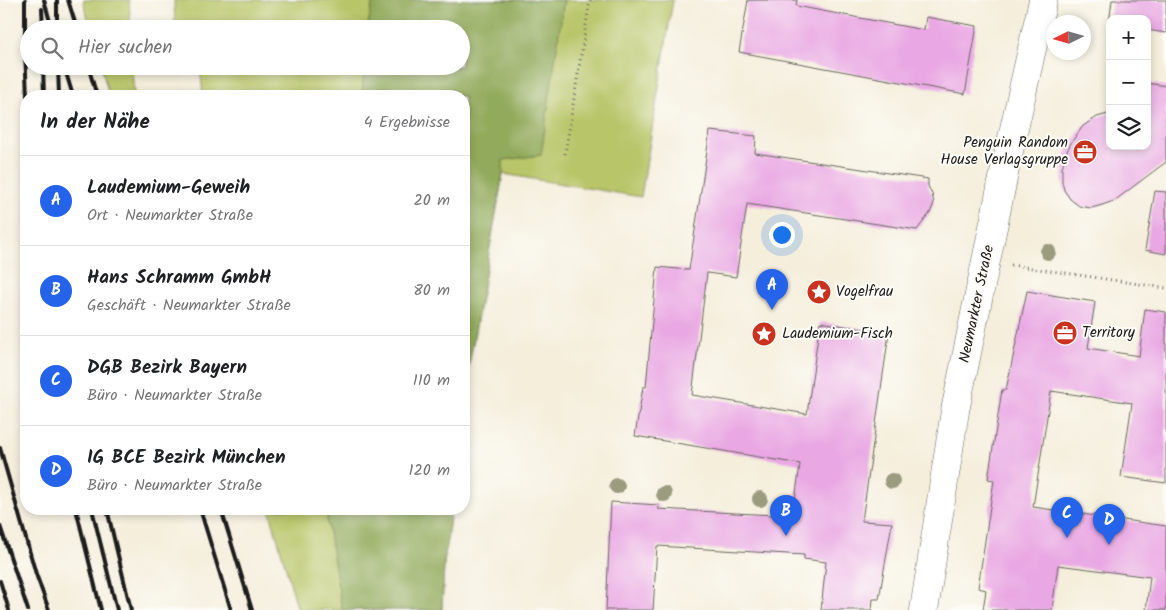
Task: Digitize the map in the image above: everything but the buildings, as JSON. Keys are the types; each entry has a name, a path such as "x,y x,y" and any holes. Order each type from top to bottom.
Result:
{"street":[{"name":"Neumarkter Straße","path":"924,610 955,411 1043,0"}],"path":[{"path":"565,154 590,0"},
{"path":"986,262 1166,288"}],"green space":[{"path":"83,0 129,0 130,20 89,20"},
{"path":"174,0 673,0 641,197 503,174 470,360 470,90 202,90 201,75 470,75 470,20 175,20"},
{"path":"373,0 564,0 541,155 503,160 503,174 470,360 470,90 362,90 363,75 470,75 470,20 369,20"},
{"path":"103,75 133,75 134,90 107,90"},
{"path":"271,515 450,515 444,564 442,610 298,610"},
{"path":"327,515 450,515 444,564 442,610 342,610"}],"railway":[{"path":"25,0 25,20"},
{"path":"44,0 50,20"},
{"path":"57,0 57,20"},
{"path":"68,0 74,20"},
{"path":"42,9 43,20"},
{"path":"26,75 27,90"},
{"path":"43,75 44,90"},
{"path":"58,75 59,90"},
{"path":"67,75 71,90"},
{"path":"91,75 95,90"},
{"path":"0,448 36,574 49,610"},
{"path":"77,515 101,610"},
{"path":"93,515 117,610"},
{"path":"108,515 131,610"},
{"path":"202,515 231,610"},
{"path":"223,515 252,610"},
{"path":"0,526 28,610"},
{"path":"0,581 9,610"}],"place":[{"name":"Penguin Random House Verlagsgruppe","path":"1085,152"},
{"name":"Vogelfrau","path":"819,292"},
{"name":"Laudemium-Geweih","path":"772,310"},
{"name":"Territory","path":"1065,333"},
{"name":"Laudemium-Fisch","path":"764,334"},
{"name":"Hans Schramm GmbH","path":"786,536"},
{"name":"DGB Bezirk Bayern","path":"1067,538"},
{"name":"IG BCE Bezirk München","path":"1109,545"}]}
